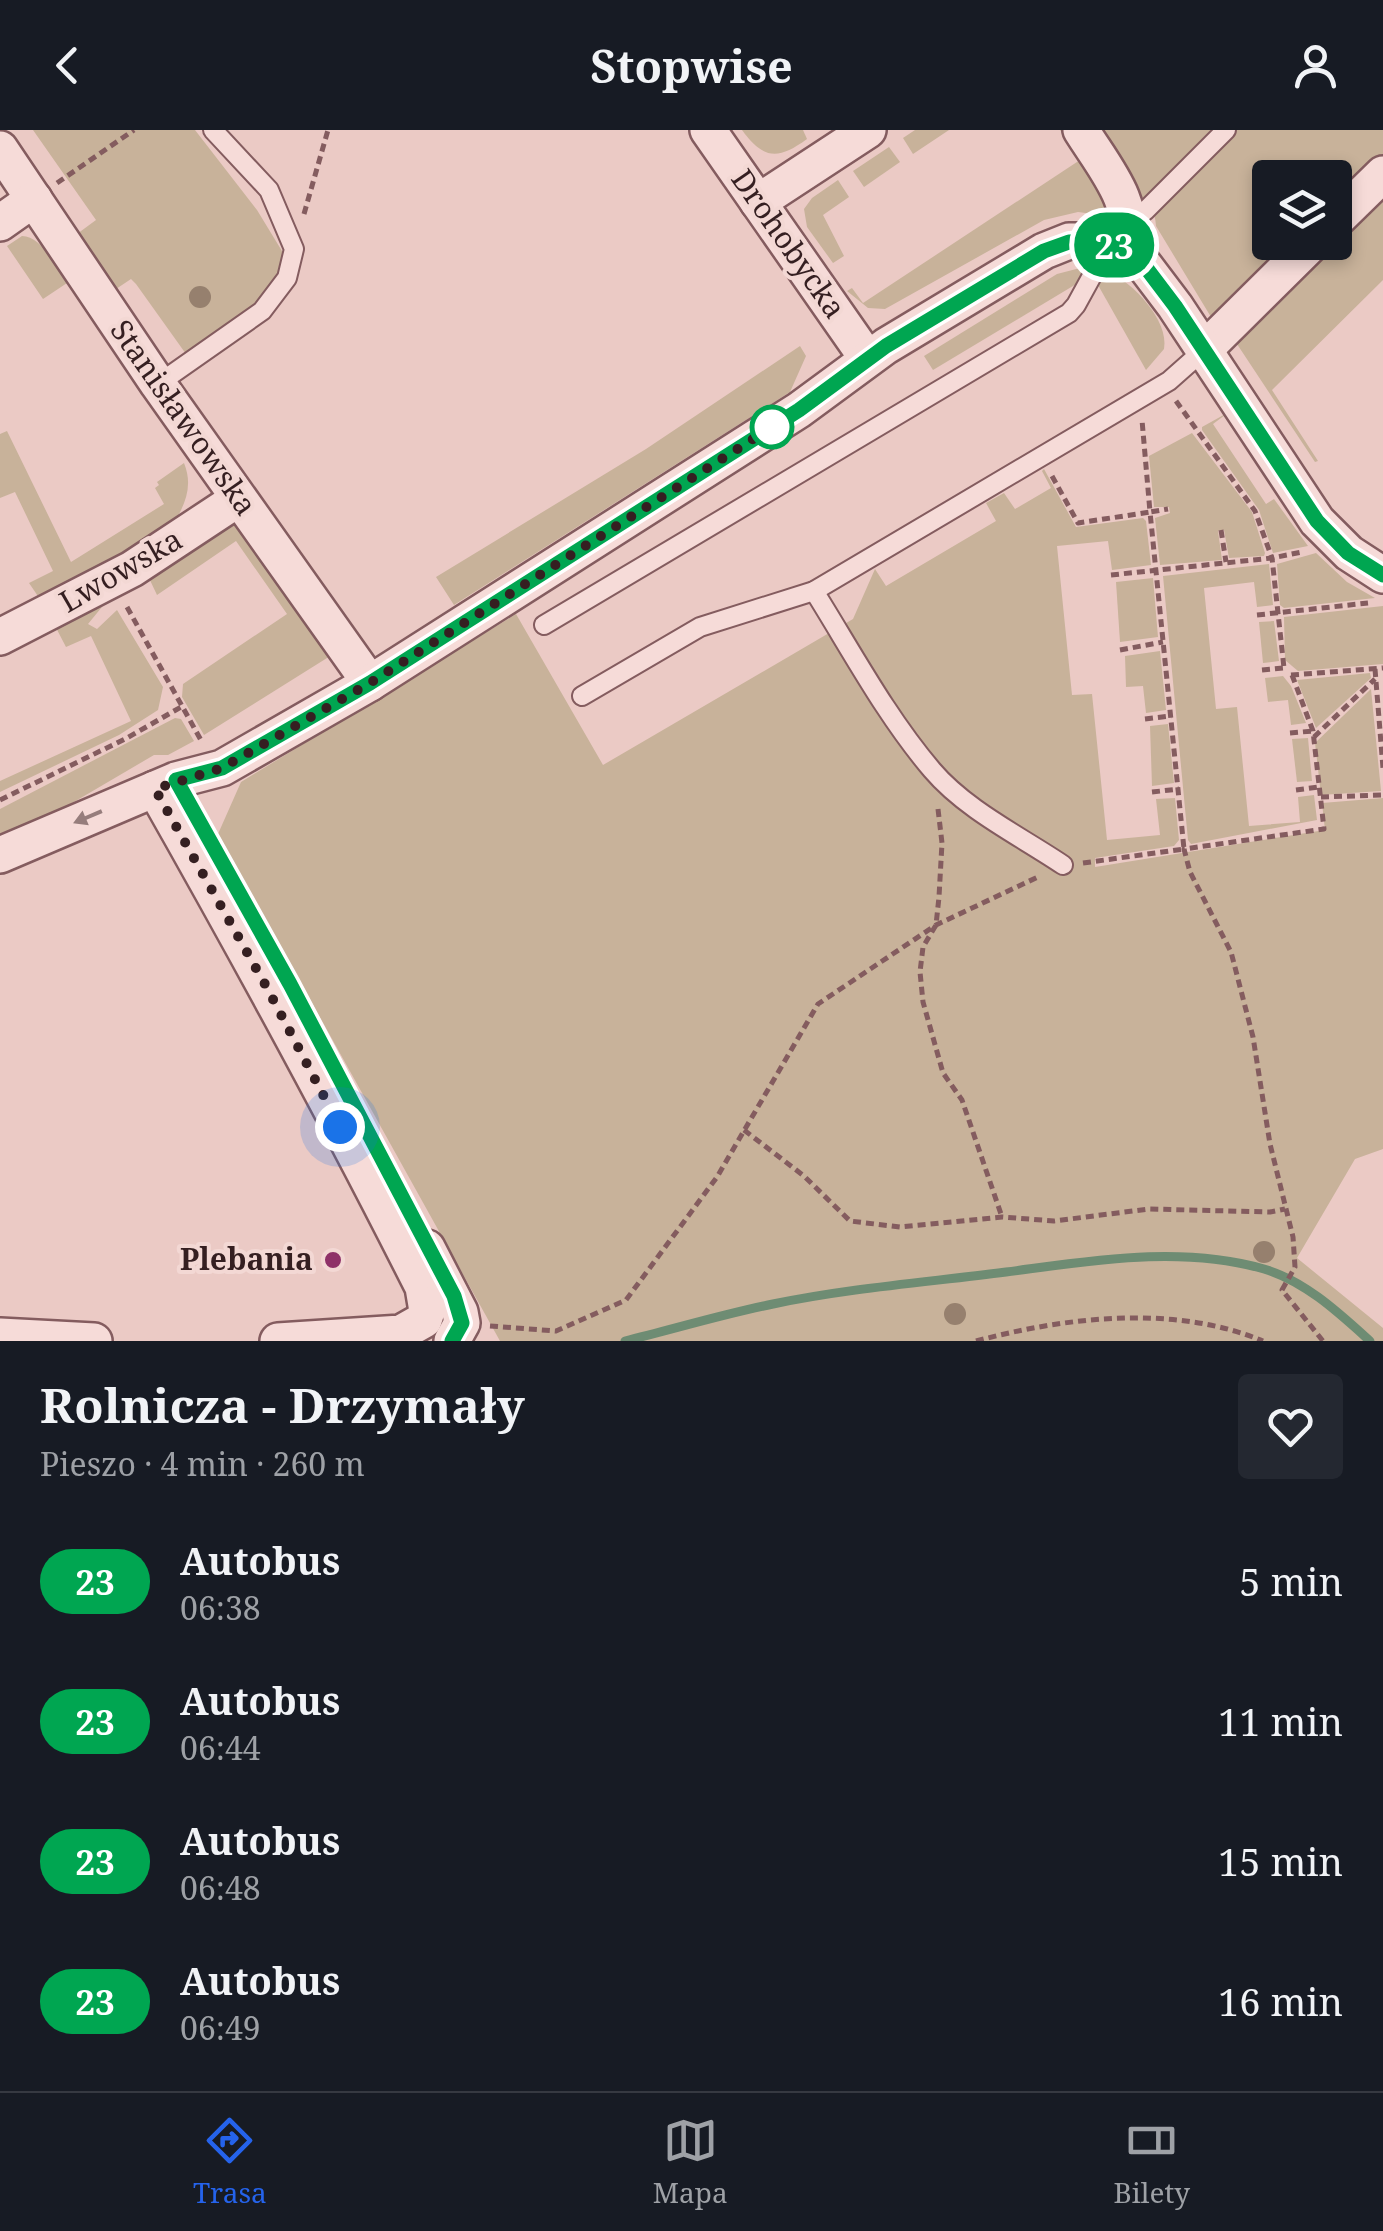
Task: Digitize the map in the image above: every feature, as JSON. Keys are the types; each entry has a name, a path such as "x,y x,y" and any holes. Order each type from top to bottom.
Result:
{"street":[{"name":"Drohobycka","path":"708,130 867,358"},
{"path":"758,202 868,130"},
{"path":"1080,130 1120,194 1123,238 1204,350 1317,521 1348,553 1383,575"},
{"name":"Stanisławowska","path":"0,149 158,384 370,683"},
{"path":"1352,204 1383,174"},
{"path":"0,223 34,199"},
{"path":"0,855 166,785 222,768 370,683 799,410 867,358 1050,248 1083,240 1123,238"},
{"path":"1204,350 1295,260"},
{"name":"Lwowska","path":"0,637 114,578 238,499"},
{"path":"166,785 423,1287 427,1302 424,1320 401,1334 278,1341"},
{"path":"166,785 290,984 454,1296 457,1332"},
{"path":"0,1336 94,1341"}],"lane":[{"path":"158,384 262,312 287,278 294,249 269,190 213,130"},
{"path":"544,624 1069,313 1145,211 1226,130"},
{"path":"582,696 700,627 814,590 1164,384 1204,350"},
{"path":"814,590 883,701 933,771 961,797 1063,865"}],"path":[{"path":"34,199 134,130"},
{"path":"294,249 328,130"},
{"path":"457,1332 552,1335 626,1300 717,1177 818,1004 936,925 1063,865 1324,829 1314,734 1292,675 1284,668 1272,558 1255,512 1164,384"},
{"path":"1140,398 1184,849 1190,872 1232,952 1253,1037 1270,1144 1293,1237 1295,1267 1282,1290 1323,1341"},
{"path":"1042,456 1078,523 1168,510"},
{"path":"1221,530 1226,563"},
{"path":"1111,575 1272,558 1317,548"},
{"path":"114,578 181,707 222,768"},
{"path":"1256,615 1383,602"},
{"path":"1120,650 1163,642"},
{"path":"1262,670 1284,668"},
{"path":"1292,675 1383,668"},
{"path":"1375,669 1383,768"},
{"path":"1290,732 1314,734 1375,679"},
{"path":"0,800 181,707"},
{"path":"1146,719 1171,716"},
{"path":"933,771 942,842 936,925 923,947 920,972 929,1030 944,1073 967,1113 1002,1218"},
{"path":"1296,790 1319,787"},
{"path":"1152,792 1178,789"},
{"path":"1320,798 1383,794"},
{"path":"744,1130 804,1176 850,1221 900,1228 1002,1218 1054,1222 1148,1209 1285,1209"},
{"path":"976,1341 1026,1328 1112,1318 1207,1326 1263,1341"}],"shaded area":[{"path":"33,130 195,130 257,210 285,256 264,303 186,354 136,284 131,279 116,289 77,234 96,220"},
{"path":"742,130 803,130 807,139 788,151 772,154 757,147"},
{"path":"915,130 949,130 913,154 903,138"},
{"path":"1060,130 1070,130 1117,217 1078,212 1044,220 885,309 868,308 847,291 852,288 863,303 1080,160"},
{"path":"1094,130 1383,130 1383,154 1352,185 1352,160 1252,160 1252,260 1277,260 1214,322 1156,226 1151,207 1136,193"},
{"path":"889,147 900,162 864,187 853,171"},
{"path":"838,180 849,197 823,215 844,256 833,263 807,227 804,209 812,198"},
{"path":"1383,187 1383,280 1272,390 1318,461 1315,462 1233,338 1310,260 1352,260 1352,218"},
{"path":"22,236 43,247 67,283 43,299 7,246"},
{"path":"1084,267 1078,283 933,370 924,356 1057,274"},
{"path":"1108,271 1138,293 1161,326 1164,349 1146,370 1098,285"},
{"path":"800,346 806,356 790,392 454,605 436,577 646,449"},
{"path":"1229,412 1213,424 1266,504 1274,499 1308,546 1273,553 1259,510 1202,430"},
{"path":"7,431 71,562 164,504 155,488 157,482 184,463 188,486 182,508 174,523 44,605 29,583 53,571 15,492 0,498 0,434"},
{"path":"1192,433 1252,512 1264,556 1229,558 1224,530 1218,531 1222,560 1160,565 1155,518 1170,513 1169,507 1154,507 1149,456"},
{"path":"1044,469 1076,527 1143,518 1146,521 1151,565 1112,570 1108,541 1057,546 1072,695 1092,694 1107,840 1160,835 1156,799 1175,798 1179,840 1174,846 1095,858 1095,867 1325,830 1322,803 1383,798 1383,1149 1355,1159 1297,1258 1383,1328 1383,1341 500,1341 218,834 241,782 516,614 603,765 853,619 875,569 886,586 996,521 986,503 1004,493 1015,509 1051,488"},
{"path":"233,516 335,653 204,735 182,697 183,684 287,614 236,541 157,595 148,576"},
{"path":"1316,553 1347,582 1375,598 1284,608 1280,605 1277,564"},
{"path":"1269,564 1273,605 1257,607 1254,582 1204,588 1216,709 1237,707 1249,826 1300,822 1298,797 1314,795 1317,820 1191,844 1163,576"},
{"path":"1153,578 1158,637 1120,642 1116,582"},
{"path":"106,602 88,624 97,629 117,610 163,687 158,710 119,735 0,792 0,781 131,721 91,636 66,647 53,622"},
{"path":"1383,606 1383,664 1298,671 1285,660 1284,617"},
{"path":"1274,621 1279,661 1263,663 1259,622"},
{"path":"1160,651 1166,710 1146,713 1143,686 1126,687 1125,656"},
{"path":"1370,673 1371,678 1316,728 1297,680"},
{"path":"1283,676 1306,723 1291,725 1288,700 1268,702 1265,678"},
{"path":"1371,689 1381,791 1321,795 1315,743"},
{"path":"175,718 181,719 194,741 168,755 154,755 62,809 0,839 0,809"},
{"path":"1168,724 1174,783 1152,786 1150,726"},
{"path":"1308,738 1312,781 1297,782 1292,739"}],"waterway":[{"path":"625,1341 754,1308 831,1294 1135,1257 1200,1258 1279,1274 1321,1299 1370,1341"}],"bus line":[{"name":"23","path":"452,1341 462,1323 454,1296 290,984 176,780 222,768 370,683 799,410 886,346 1044,251 1069,242 1090,240 1110,244 1144,265 1317,521 1348,553 1383,575"}],"place":[{"name":"Plebania","path":"333,1260"}],"route":[{"path":"340,1127 155,789 222,768 370,683 772,427"}]}
